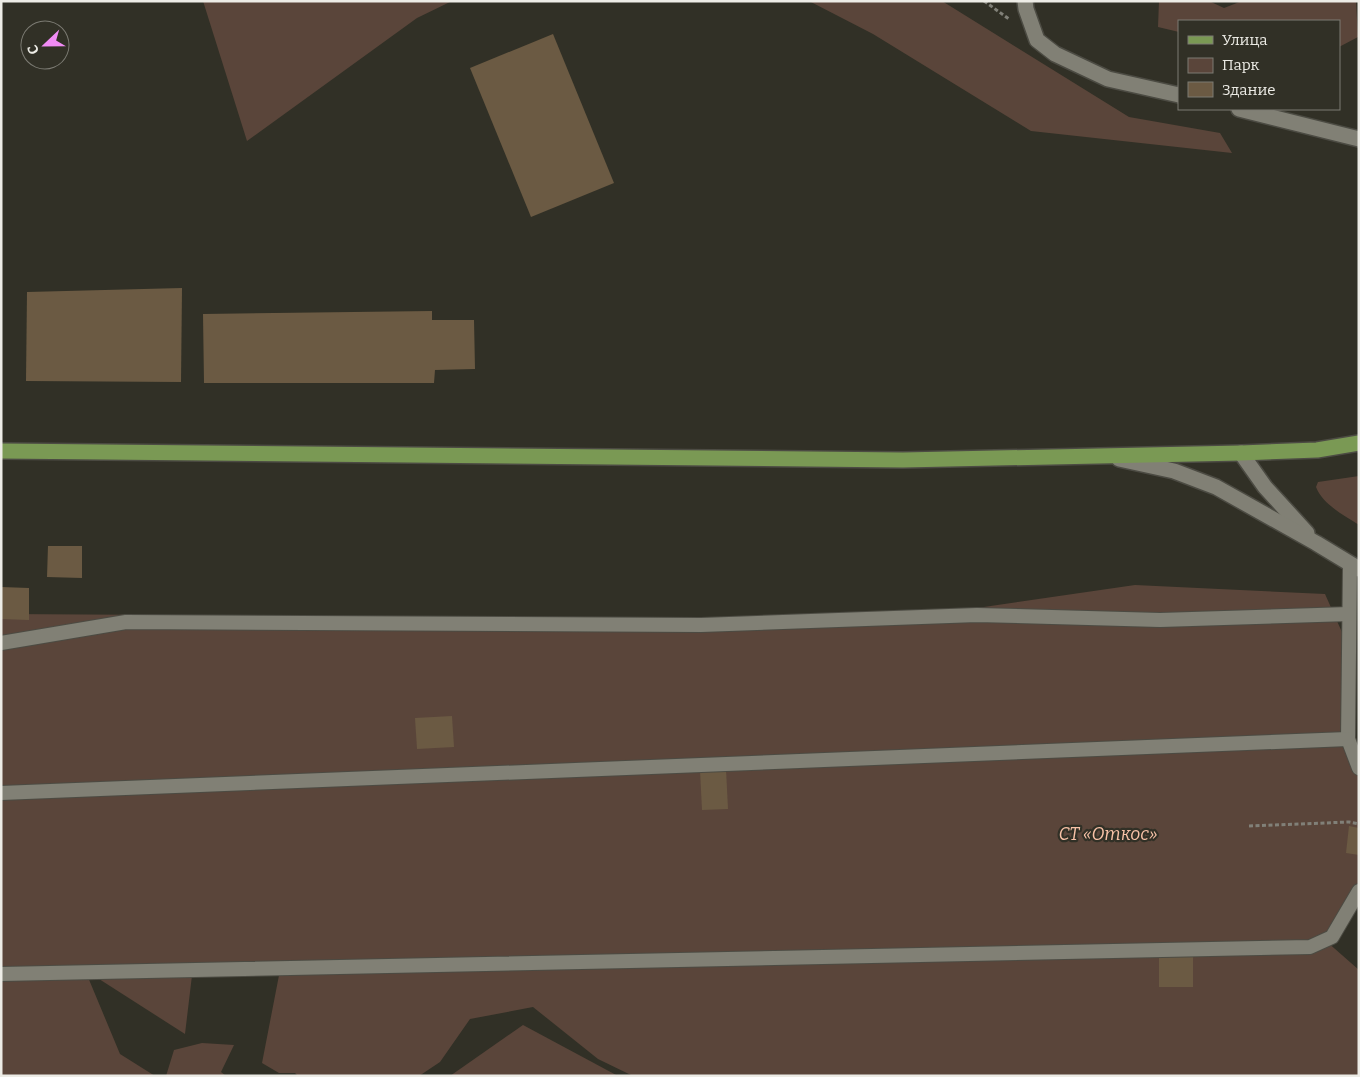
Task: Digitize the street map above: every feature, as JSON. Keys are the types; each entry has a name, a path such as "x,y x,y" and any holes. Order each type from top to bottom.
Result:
{"main road":[{"path":"1025,1 1037,40 1055,54 1108,78 1178,95"},
{"path":"1243,110 1359,139"},
{"path":"1,451 903,460 1241,453 1317,450 1359,443"},
{"path":"1241,453 1265,487 1316,543"},
{"path":"1108,456 1174,471 1216,487 1354,566"}],"lane":[{"path":"1354,566 1349,614 1348,739 1359,768"},
{"path":"1,643 126,622 701,625 977,615 1160,620 1349,614"},
{"path":"1,793 1348,739"},
{"path":"1,974 1310,947 1332,937 1359,892"}],"path":[{"path":"1249,826 1349,822 1359,824"}],"green space":[{"path":"203,1 452,1 417,18 247,141"},
{"path":"809,1 942,1 1129,117 1220,133 1232,153 1031,131 873,34"},
{"path":"1159,1 1209,1 1224,8 1242,1 1356,1 1358,37 1340,46 1340,20 1178,20 1178,32 1158,27"},
{"path":"1359,476 1359,525 1329,504 1316,487 1318,482"},
{"name":"СТ «Откос»","path":"1135,585 1325,594 1345,639 1345,709 1359,752 1359,898 1326,941 1359,970 1359,1076 633,1076 598,1059 533,1007 470,1019 440,1062 419,1076 298,1076 295,1073 279,1073 262,1063 281,965 193,967 185,1034 85,970 120,1054 155,1076 1,1076 1,614 902,619"},
{"path":"523,1025 618,1076 450,1076"},
{"path":"202,1043 234,1045 221,1072 226,1076 166,1076 174,1050"}],"building":[{"path":"553,34 614,183 531,217 470,68"},
{"path":"182,288 181,382 26,381 27,292"},
{"path":"432,311 432,320 474,320 475,369 435,370 434,383 204,383 203,314"},
{"path":"48,546 82,546 82,578 47,577"},
{"path":"1,587 29,588 29,620 1,619"},
{"path":"452,716 454,747 417,749 415,718"},
{"path":"726,769 728,809 702,810 700,770"},
{"path":"1349,826 1359,828 1359,855 1346,853"},
{"path":"1159,955 1193,955 1193,987 1159,987"}]}
